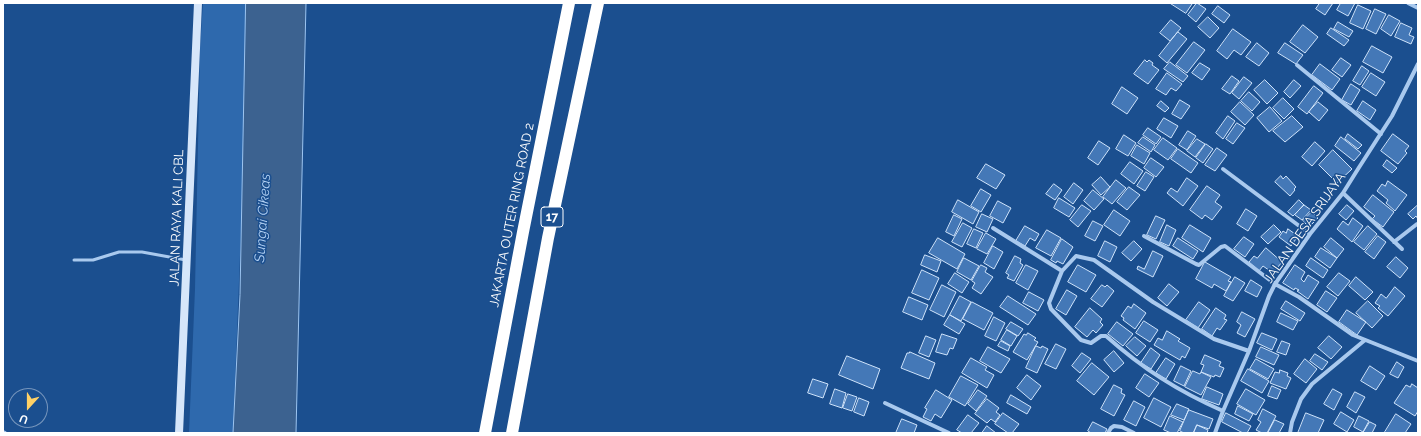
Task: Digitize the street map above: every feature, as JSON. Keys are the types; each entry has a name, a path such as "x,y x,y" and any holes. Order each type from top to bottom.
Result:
{"highway":[{"name":"JAKARTA OUTER RING ROAD 2","path":"485,433 523,232 569,3"},
{"name":"17","path":"512,433 548,238 598,3"}],"street":[{"name":"JALAN RAYA KALI CBL","path":"177,432 188,261 198,3"},
{"path":"1408,3 1418,8"},
{"name":"JALAN DESA SRIJAYA","path":"1215,433 1275,284 1310,234 1343,193 1392,116 1418,64"},
{"path":"1297,65 1381,134"},
{"path":"1223,169 1310,234"},
{"path":"1343,193 1402,249"},
{"path":"1394,242 1417,224"},
{"path":"993,228 1062,271"},
{"path":"1144,236 1199,265 1221,247 1225,246 1275,284 1299,297 1353,335 1418,361"},
{"path":"1223,411 1196,399 1156,376 1106,336 1102,336 1091,343 1081,340 1051,309 1049,303 1062,271 1076,256 1094,260 1153,302 1214,339 1249,351"},
{"path":"1290,433 1292,422 1301,399 1312,384 1365,340"},
{"path":"885,403 949,433"},
{"path":"1108,433 1114,426 1122,427 1134,433"}],"lane":[{"path":"74,260 93,260 119,252 142,252 188,261"}],"shaded area":[{"path":"203,3 247,3 241,230 233,433 189,433 195,289 200,48"}],"water":[{"name":"Sungai Cikeas","path":"246,3 306,3 296,433 233,433 240,295"}],"building":[{"path":"1170,3 1191,3 1192,4 1186,13"},
{"path":"1197,3 1206,9 1196,22 1188,15"},
{"path":"1320,3 1333,3 1325,15 1316,9"},
{"path":"1341,3 1355,3 1348,16 1337,10"},
{"path":"1358,5 1371,11 1363,29 1350,23"},
{"path":"1218,6 1230,15 1224,23 1212,14"},
{"path":"1375,9 1386,14 1376,34 1366,29"},
{"path":"1389,15 1400,21 1391,36 1381,29"},
{"path":"1208,17 1219,28 1210,38 1198,27"},
{"path":"1171,20 1181,28 1170,41 1160,33"},
{"path":"1338,22 1353,31 1349,37 1334,29"},
{"path":"1401,23 1412,28 1409,35 1414,37 1411,44 1395,37"},
{"path":"1303,25 1318,37 1305,53 1290,42"},
{"path":"1331,28 1349,40 1344,46 1327,34"},
{"path":"1233,29 1251,42 1241,55 1234,50 1227,59 1217,51"},
{"path":"1178,32 1187,39 1167,63 1159,56"},
{"path":"1194,42 1205,50 1187,73 1176,65"},
{"path":"1257,43 1269,53 1259,66 1246,57"},
{"path":"1285,43 1303,55 1296,64 1278,53"},
{"path":"1372,46 1392,57 1383,73 1363,62"},
{"path":"1341,58 1351,65 1342,77 1332,70"},
{"path":"1145,60 1147,62 1149,60 1153,63 1152,65 1159,70 1148,84 1134,74"},
{"path":"1170,62 1188,76 1183,82 1164,69"},
{"path":"1200,63 1210,69 1202,80 1192,73"},
{"path":"1320,64 1340,79 1332,90 1312,75"},
{"path":"1362,66 1369,71 1360,85 1353,81"},
{"path":"1167,73 1182,84 1176,91 1171,88 1166,95 1156,89"},
{"path":"1371,73 1385,82 1376,96 1362,87"},
{"path":"1232,76 1239,81 1230,94 1222,89"},
{"path":"1244,77 1252,83 1239,99 1232,93"},
{"path":"1265,80 1278,93 1267,104 1254,90"},
{"path":"1294,80 1301,86 1290,98 1284,92"},
{"path":"1351,84 1360,90 1351,105 1342,100"},
{"path":"1314,86 1323,93 1307,114 1298,107"},
{"path":"1122,87 1138,98 1127,114 1112,104"},
{"path":"1249,92 1260,102 1252,111 1241,101"},
{"path":"1283,98 1294,109 1284,119 1273,108"},
{"path":"1180,100 1190,106 1181,119 1172,114"},
{"path":"1161,101 1169,108 1165,112 1157,106"},
{"path":"1363,101 1376,110 1370,120 1357,111"},
{"path":"1240,102 1254,115 1245,125 1231,112"},
{"path":"1318,102 1328,110 1319,121 1309,112"},
{"path":"1270,107 1282,121 1269,132 1257,118"},
{"path":"1228,116 1235,121 1223,139 1216,133"},
{"path":"1292,116 1303,127 1285,142 1273,131"},
{"path":"1164,118 1178,126 1171,138 1157,129"},
{"path":"1237,123 1245,128 1233,144 1226,139"},
{"path":"1148,128 1161,137 1156,144 1143,135"},
{"path":"1188,131 1196,136 1187,150 1179,145"},
{"path":"1348,134 1362,145 1358,149 1345,139"},
{"path":"1393,134 1409,146 1405,151 1407,153 1398,164 1381,151"},
{"path":"1124,135 1136,143 1128,156 1116,149"},
{"path":"1143,137 1155,145 1151,152 1138,143"},
{"path":"1341,137 1361,153 1354,161 1335,146"},
{"path":"1163,138 1177,148 1168,160 1154,150"},
{"path":"1197,139 1205,144 1195,157 1187,151"},
{"path":"1099,141 1110,148 1098,165 1088,158"},
{"path":"1315,142 1325,151 1312,166 1302,157"},
{"path":"1206,144 1213,149 1203,163 1196,158"},
{"path":"1137,145 1150,153 1144,164 1131,156"},
{"path":"1217,148 1227,155 1215,171 1205,165"},
{"path":"1178,149 1198,163 1191,173 1171,159"},
{"path":"1333,150 1352,169 1337,183 1319,165"},
{"path":"1151,158 1164,167 1156,177 1144,168"},
{"path":"1387,160 1397,168 1392,173 1383,166"},
{"path":"1130,162 1143,171 1134,184 1121,174"},
{"path":"986,164 1005,175 996,189 977,178"},
{"path":"1146,172 1154,177 1145,191 1137,186"},
{"path":"1281,176 1283,179 1286,176 1296,187 1290,196 1275,182"},
{"path":"1101,177 1110,187 1101,195 1092,185"},
{"path":"1187,178 1198,186 1183,206 1167,193 1171,188 1177,192"},
{"path":"1116,180 1126,188 1112,204 1103,197"},
{"path":"1388,181 1407,195 1395,211 1386,203 1388,200 1377,191 1382,184 1385,186"},
{"path":"1074,183 1083,190 1073,204 1064,197"},
{"path":"1054,184 1062,190 1055,200 1046,194"},
{"path":"1207,186 1220,195 1215,202 1222,207 1212,220 1205,215 1202,219 1190,210"},
{"path":"1129,187 1140,195 1127,210 1117,202"},
{"path":"981,189 991,195 981,212 971,206"},
{"path":"1093,190 1104,199 1094,210 1084,201"},
{"path":"1373,195 1394,212 1383,227 1372,219 1375,216 1364,207"},
{"path":"1059,198 1075,208 1069,217 1054,208"},
{"path":"958,200 979,212 973,224 952,212"},
{"path":"1299,200 1304,205 1293,216 1288,212"},
{"path":"998,201 1011,208 1003,223 990,216"},
{"path":"1082,205 1091,211 1078,227 1070,220"},
{"path":"1304,205 1311,210 1302,220 1295,215"},
{"path":"1347,205 1354,211 1346,220 1339,214"},
{"path":"1418,205 1418,219 1416,216 1413,219 1408,214"},
{"path":"1246,209 1257,216 1248,231 1237,224"},
{"path":"1114,210 1130,221 1120,236 1104,225"},
{"path":"1312,212 1318,218 1309,227 1303,221"},
{"path":"982,214 993,219 987,232 976,227"},
{"path":"954,215 962,219 954,236 946,232"},
{"path":"1156,216 1165,220 1156,239 1147,235"},
{"path":"1353,218 1363,226 1352,242 1337,229 1343,221 1348,225"},
{"path":"1093,221 1103,226 1095,241 1085,236"},
{"path":"963,223 972,228 962,247 952,242"},
{"path":"1167,225 1176,230 1169,246 1160,242"},
{"path":"1190,225 1211,238 1203,252 1182,238"},
{"path":"1274,225 1281,232 1268,244 1261,237"},
{"path":"1025,226 1039,234 1035,241 1030,238 1025,246 1016,241"},
{"path":"1368,226 1377,234 1364,250 1354,242"},
{"path":"974,229 983,233 976,248 967,244"},
{"path":"1288,229 1298,236 1291,246 1279,237 1283,231 1286,233"},
{"path":"1047,230 1061,238 1051,256 1036,248"},
{"path":"986,233 996,239 987,254 977,249"},
{"path":"1378,236 1386,242 1374,259 1365,252"},
{"path":"1244,237 1254,244 1245,257 1234,249"},
{"path":"938,238 965,254 957,269 929,253"},
{"path":"1178,238 1198,251 1193,259 1173,246"},
{"path":"1331,238 1344,249 1337,258 1324,247"},
{"path":"1062,239 1073,247 1063,264 1057,261 1056,263 1051,260"},
{"path":"1105,241 1117,247 1110,262 1098,256"},
{"path":"1134,241 1142,249 1131,261 1122,253"},
{"path":"993,246 1003,252 994,269 984,263"},
{"path":"1266,248 1282,262 1273,273 1263,266 1259,271 1249,262 1254,256 1257,258"},
{"path":"1321,248 1337,258 1330,268 1315,257"},
{"path":"1153,251 1163,256 1153,277 1137,269 1138,266 1144,269"},
{"path":"925,255 941,261 937,272 921,265"},
{"path":"1015,256 1021,259 1020,263 1023,265 1014,281 1007,278 1009,275 1006,273"},
{"path":"1396,257 1408,268 1400,278 1387,267"},
{"path":"964,258 979,266 971,280 957,272"},
{"path":"1311,258 1328,270 1323,278 1306,266"},
{"path":"1205,262 1231,277 1228,281 1231,282 1226,291 1214,284 1212,288 1196,279"},
{"path":"981,265 987,268 985,272 993,277 981,294 972,288 975,283 972,281"},
{"path":"1026,265 1038,271 1028,290 1016,283"},
{"path":"1078,265 1096,275 1086,292 1068,282"},
{"path":"1295,265 1305,272 1301,279 1304,282 1308,275 1319,282 1308,299 1297,291 1299,290 1295,288 1294,290 1283,283"},
{"path":"922,270 939,278 929,300 912,293"},
{"path":"955,273 969,282 962,293 948,284"},
{"path":"1339,273 1350,281 1338,296 1327,287"},
{"path":"1235,277 1245,283 1233,301 1224,296"},
{"path":"1356,277 1373,292 1365,300 1349,286"},
{"path":"1251,280 1262,287 1257,297 1245,291"},
{"path":"1169,284 1179,292 1167,306 1158,298"},
{"path":"942,285 956,292 944,317 930,310"},
{"path":"1102,285 1105,287 1107,285 1114,291 1102,307 1091,299"},
{"path":"1395,287 1405,296 1388,316 1378,308 1380,306 1375,303 1381,294 1386,298"},
{"path":"1067,290 1077,296 1066,315 1056,309"},
{"path":"1326,291 1337,298 1327,312 1317,305"},
{"path":"1029,292 1044,300 1038,311 1023,303"},
{"path":"960,296 971,302 961,321 950,315"},
{"path":"1008,296 1036,314 1028,325 1000,307"},
{"path":"909,297 928,305 922,320 903,312"},
{"path":"1286,301 1305,313 1300,321 1281,309"},
{"path":"1368,301 1383,316 1372,328 1356,313"},
{"path":"972,302 993,313 984,330 963,319"},
{"path":"1199,302 1210,310 1198,328 1186,320"},
{"path":"1134,304 1146,313 1135,329 1123,320 1124,318 1121,316 1128,306 1131,308"},
{"path":"1090,308 1102,319 1100,322 1103,325 1096,333 1093,330 1087,337 1075,327"},
{"path":"1216,308 1226,315 1224,319 1227,320 1220,330 1217,328 1212,336 1202,329"},
{"path":"1347,310 1366,322 1357,335 1339,322"},
{"path":"1242,312 1255,319 1245,337 1237,333 1241,325 1237,322"},
{"path":"1281,313 1298,321 1293,330 1277,322"},
{"path":"950,315 965,324 959,334 944,325"},
{"path":"994,317 1005,323 996,341 985,336"},
{"path":"1144,321 1158,330 1150,342 1136,333"},
{"path":"1011,322 1023,329 1018,336 1006,329"},
{"path":"1117,322 1133,334 1123,346 1108,334"},
{"path":"1007,330 1017,336 1011,346 1001,340"},
{"path":"1167,331 1180,339 1178,341 1190,348 1185,358 1182,356 1180,360 1154,345 1158,338 1162,340"},
{"path":"1028,333 1036,338 1034,340 1038,342 1027,360 1013,352 1024,334 1026,335"},
{"path":"1262,333 1277,339 1272,350 1257,343"},
{"path":"942,334 957,339 953,349 950,348 947,355 936,352"},
{"path":"926,336 936,340 929,357 919,353"},
{"path":"1329,336 1342,347 1331,359 1318,348"},
{"path":"1135,337 1146,346 1137,356 1126,346"},
{"path":"1001,341 1010,346 1008,351 998,346"},
{"path":"1282,341 1290,344 1286,355 1277,352"},
{"path":"1056,344 1066,349 1056,369 1045,364"},
{"path":"1036,346 1041,348 1042,346 1048,349 1037,373 1026,368"},
{"path":"988,347 1010,359 1001,373 980,361"},
{"path":"1261,347 1279,355 1274,365 1256,357"},
{"path":"1151,348 1160,355 1151,369 1141,363"},
{"path":"1114,351 1124,363 1114,372 1104,360"},
{"path":"910,352 935,363 929,379 901,368 907,353"},
{"path":"1082,353 1091,359 1080,373 1072,366"},
{"path":"1315,354 1328,362 1322,370 1310,361"},
{"path":"1205,355 1221,362 1219,366 1224,368 1220,377 1215,375 1214,377 1201,372 1204,365 1201,364"},
{"path":"847,356 880,369 873,389 839,375"},
{"path":"971,358 987,367 985,370 994,375 987,388 962,373"},
{"path":"1166,358 1175,364 1166,379 1156,373"},
{"path":"1256,359 1274,369 1268,379 1250,369"},
{"path":"1305,359 1317,369 1306,383 1294,374"},
{"path":"1397,362 1404,367 1398,378 1390,374"},
{"path":"1092,363 1109,377 1094,395 1077,381"},
{"path":"1181,366 1191,371 1184,386 1174,381"},
{"path":"1370,366 1385,376 1376,390 1361,381"},
{"path":"1248,369 1269,381 1262,393 1241,381"},
{"path":"1280,370 1288,373 1287,376 1291,378 1286,389 1270,383 1275,372 1279,373"},
{"path":"1193,371 1200,374 1201,372 1211,377 1201,395 1185,387"},
{"path":"1145,374 1159,383 1149,397 1136,388"},
{"path":"1027,375 1041,386 1031,400 1017,388"},
{"path":"961,376 978,385 965,406 949,397"},
{"path":"813,379 828,384 823,398 808,393"},
{"path":"1412,384 1418,388 1418,411 1415,416 1394,403 1406,385 1410,387"},
{"path":"1114,385 1122,389 1121,393 1125,395 1114,416 1101,409"},
{"path":"1272,386 1281,390 1277,399 1268,396"},
{"path":"1207,387 1223,394 1219,405 1202,399"},
{"path":"835,389 846,393 842,408 830,404"},
{"path":"1246,389 1265,400 1256,415 1237,404"},
{"path":"1333,389 1342,394 1334,410 1324,404"},
{"path":"936,390 952,400 941,418 935,414 931,421 923,417 927,409 925,408"},
{"path":"978,390 987,396 976,411 968,404"},
{"path":"1355,392 1365,397 1356,413 1347,407"},
{"path":"848,394 857,397 852,411 843,408"},
{"path":"1011,395 1031,407 1027,414 1007,403"},
{"path":"859,398 869,402 864,416 854,412"},
{"path":"1154,398 1171,407 1161,427 1144,418"},
{"path":"987,399 999,408 996,412 1000,415 995,422 991,419 987,423 975,414"},
{"path":"1134,401 1145,407 1136,426 1124,420"},
{"path":"1177,404 1189,409 1184,420 1171,415"},
{"path":"1238,406 1253,414 1249,421 1235,414"},
{"path":"1263,409 1276,416 1267,433 1262,433 1256,430 1261,422 1258,420"},
{"path":"1189,410 1213,419 1209,429 1197,425 1193,433 1184,433 1180,431"},
{"path":"1341,412 1354,420 1347,432 1334,424"},
{"path":"1003,413 1019,424 1012,433 1008,433 995,424"},
{"path":"1226,413 1251,426 1247,433 1243,433 1222,422"},
{"path":"1306,413 1324,420 1318,433 1298,433"},
{"path":"1396,414 1411,424 1405,433 1386,433 1385,432"},
{"path":"968,415 979,423 971,433 962,433 957,430"},
{"path":"1170,416 1183,422 1177,433 1171,433 1164,430"},
{"path":"1359,416 1369,421 1363,432 1354,427"},
{"path":"902,419 917,425 914,433 896,433"},
{"path":"1275,420 1284,424 1279,433 1268,433"},
{"path":"1093,422 1107,429 1105,433 1091,433 1088,431"},
{"path":"1370,422 1376,425 1372,433 1363,433"},
{"path":"1197,425 1208,430 1207,433 1194,433"},
{"path":"987,426 996,433 982,433"}]}
